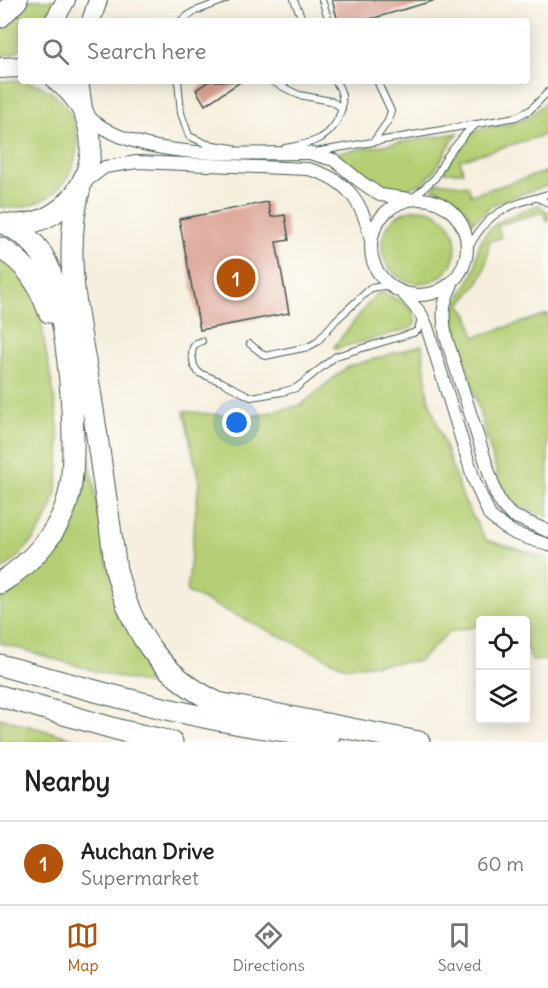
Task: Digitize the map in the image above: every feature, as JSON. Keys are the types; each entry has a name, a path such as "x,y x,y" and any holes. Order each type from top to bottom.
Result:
{"highway":[{"path":"0,17 17,0"},
{"path":"80,187 71,233 73,283 116,570 124,601 139,634 165,667 201,695 218,703 419,742"},
{"path":"0,583 23,568 44,544 61,518 69,496 72,471 69,377 54,284 36,245 23,232 3,223"},
{"path":"0,249 30,271 50,313 72,439"},
{"path":"0,665 131,701 235,724 287,732 407,742"},
{"path":"0,696 123,731 172,742"}],"main road":[{"path":"56,18 66,0"},
{"path":"92,18 98,0"},
{"path":"61,84 69,90 84,111"},
{"path":"3,223 27,223 48,216 66,204 80,187 88,169 92,148 90,128 80,97 79,84"}],"street":[{"path":"84,111 100,127 118,136 180,151 309,153 334,160 380,195 428,199 442,204 453,212 462,224 467,238 467,252 463,268 444,300 442,317 446,337 489,477 499,500 512,515 548,531"},
{"path":"80,187 105,167 117,164 160,162 202,166 308,169 321,172 337,181 352,194 365,214 372,257 378,273 390,285 403,293 421,314 433,341 474,480 490,516 504,527 548,545"},
{"path":"371,241 376,225 385,212 398,203 411,199"},
{"path":"403,293 430,294 454,281"}],"lane":[{"path":"185,18 193,12 225,0"},
{"path":"294,0 302,18"},
{"path":"322,0 328,18"},
{"path":"178,84 181,113 189,136 207,144 257,152 300,146 322,137 331,129 342,108 343,95 337,84"},
{"path":"277,84 299,95 331,101 342,108"},
{"path":"374,141 388,121 391,111 378,84"},
{"path":"309,153 516,117 530,110 548,92"},
{"path":"411,199 435,178 459,140 477,124"},
{"path":"467,252 476,233 489,219 503,209 548,194"},
{"path":"537,197 548,203"},
{"path":"250,344 265,356 308,348 317,342 336,320 371,288 390,285"},
{"path":"202,341 193,347 192,354 194,366 199,373 222,382 243,395 260,396 296,388 328,361 345,353 413,333 418,330 421,323 421,314"}],"green space":[{"path":"27,0 57,0 46,18 18,18 18,51 14,53 0,56 0,27"},
{"path":"18,80 18,84 40,86 62,102 73,121 77,142 74,163 64,182 48,197 27,206 0,207 0,81"},
{"path":"548,100 548,134 460,160 463,172 444,172 468,136 480,129 521,121"},
{"path":"458,133 424,182 398,190 387,189 369,181 335,153"},
{"path":"548,171 548,185 494,204 473,222 457,201 446,193 433,189 438,182 468,186 471,195"},
{"path":"539,205 548,212 548,223 543,212 498,225 501,238 489,241 487,261 482,276 460,304 468,315 475,337 548,314 548,517 515,506 500,484 454,322 457,302 474,273 481,240 487,232 503,220"},
{"path":"419,209 433,212 445,220 453,232 456,246 453,260 445,272 433,280 419,283 405,280 393,272 385,260 382,246 385,232 393,220 405,212"},
{"path":"0,255 15,265 39,305 57,420 59,461 54,499 46,520 25,549 0,571"},
{"path":"381,292 409,307 413,312 415,324 411,328 336,349 334,347 336,344 375,295"},
{"path":"422,345 428,397 464,501 486,540 548,558 548,660 532,661 530,656 530,616 476,616 476,627 449,632 419,661 345,667 187,592 199,482 184,411 246,418 301,405 347,367"},
{"path":"86,439 108,567 177,689 102,673 0,643 0,595 31,574 56,546 75,516 85,488"},
{"path":"0,718 87,742 0,742"}],"building":[{"path":"332,0 433,0 374,18 337,18"},
{"path":"205,84 237,84 205,105 196,90"},
{"path":"268,202 271,217 285,215 289,240 276,242 289,313 200,330 179,219"}],"place":[{"name":"Auchan Drive","path":"236,278"}]}
